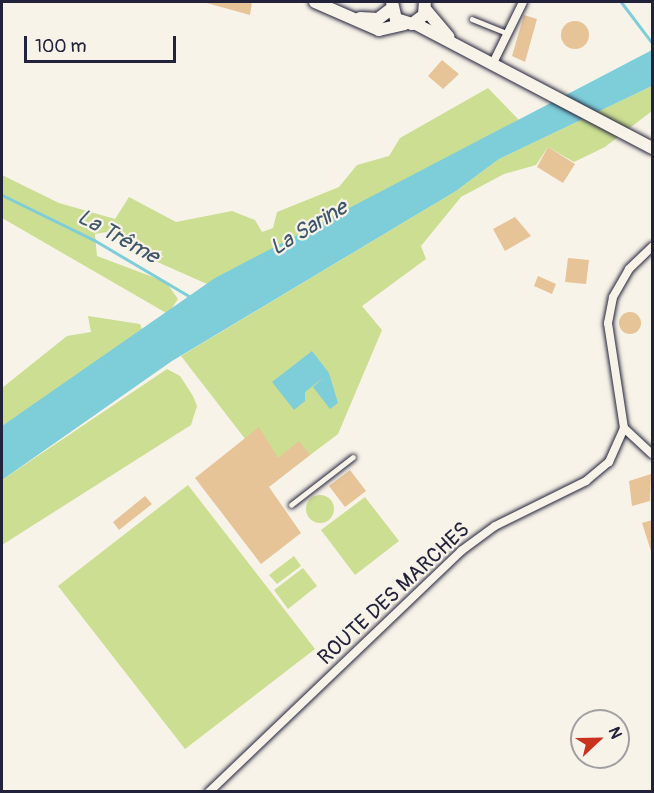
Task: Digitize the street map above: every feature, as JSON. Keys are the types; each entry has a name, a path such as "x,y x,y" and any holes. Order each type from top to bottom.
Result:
{"main road":[{"path":"315,2 359,18 379,30 409,23 425,6 452,40"},
{"path":"359,18 378,19 392,4 409,23 452,40 492,65 652,148"}],"street":[{"path":"492,65 506,32 523,2"},
{"path":"652,248 629,269 613,297 608,322 624,428 652,454"},
{"name":"ROUTE DES MARCHES","path":"209,792 458,549 495,526 586,481 609,462 624,428"}],"lane":[{"path":"472,19 506,32"},
{"path":"291,505 353,457"}],"green space":[{"path":"652,86 652,111 605,147 574,162 548,147 536,165 504,174 461,197 421,246 426,259 362,306 382,330 338,434 277,480 181,356 456,191 499,159"},
{"path":"488,88 520,121 207,284 137,253 107,232 95,234 97,256 166,282 178,299 168,314 2,218 2,175 59,203 115,219 129,197 176,222 232,211 255,220 262,232 273,228 277,212 339,187 357,165 389,156 400,138"},
{"path":"88,316 140,324 143,332 2,426 2,388 67,336 91,332"},
{"path":"167,369 180,376 193,396 197,406 191,425 2,545 2,480"},
{"path":"188,485 315,649 185,749 58,586"},
{"path":"320,495 330,499 334,509 330,519 320,523 310,519 306,509 310,499"},
{"path":"365,497 399,541 355,575 321,530"},
{"path":"294,556 301,566 277,584 269,575"},
{"path":"303,568 317,586 288,609 274,590"}],"water":[{"path":"652,50 652,86 499,159 456,191 172,361 2,480 2,426 215,278"},
{"path":"312,351 329,373 338,403 330,409 313,387 324,377 305,392 305,401 294,410 272,382"}],"building":[{"path":"203,2 252,2 250,15"},
{"path":"524,15 537,19 525,62 512,56"},
{"path":"575,21 585,25 589,35 585,45 575,49 565,45 561,35 565,25"},
{"path":"442,60 459,74 443,89 428,76"},
{"path":"548,147 575,164 563,183 537,167"},
{"path":"515,217 531,236 505,251 493,229"},
{"path":"568,258 589,260 586,284 565,282"},
{"path":"538,276 556,284 552,294 534,286"},
{"path":"630,312 640,319 641,323 634,333 630,334 620,327 619,323 626,313"},
{"path":"259,427 278,458 299,441 310,455 269,487 301,533 261,564 195,478"},
{"path":"350,470 366,491 345,507 329,486"},
{"path":"651,474 650,501 632,506 629,481"},
{"path":"145,496 152,504 119,530 113,522"},
{"path":"652,520 652,550 651,551 642,523"}],"waterway":[{"path":"621,2 652,43"},
{"name":"La Trême","path":"2,195 94,240 192,298"}],"water label":[{"name":"La Sarine","path":"309,228"}]}
